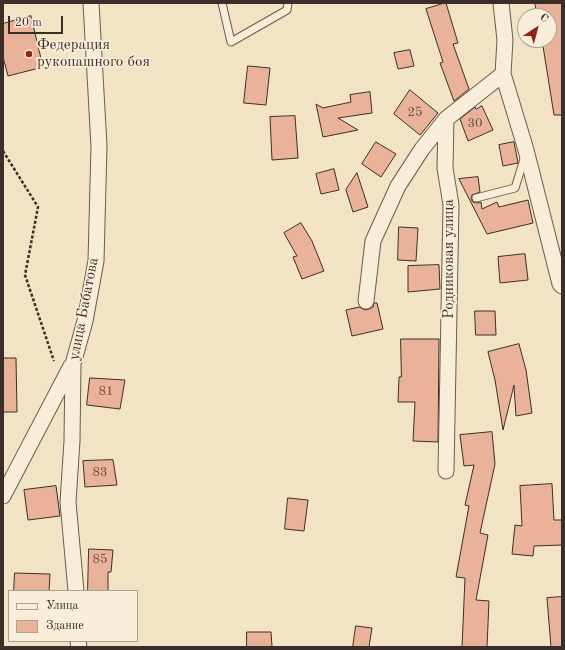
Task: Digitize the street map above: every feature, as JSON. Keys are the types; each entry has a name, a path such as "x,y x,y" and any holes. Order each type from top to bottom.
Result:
{"street":[{"name":"улица Бабатова","path":"76,590 68,502 72,441 73,364 85,321 96,261 98,146 91,3"},
{"path":"501,3 505,40 503,74 526,150 560,284 562,286"},
{"path":"366,301 373,241 398,186 422,149 446,119 503,74"},
{"name":"Родниковая улица","path":"446,119 445,168 451,205 446,471"},
{"path":"3,496 73,364"}],"lane":[{"path":"222,3 231,42 287,10 288,3"},
{"path":"476,198 515,188 526,150"}],"path":[{"path":"3,151 38,208 25,275 56,364"}],"building":[{"path":"446,3 458,43 453,44 469,89 454,101 440,63 443,62 426,9"},
{"path":"535,3 562,3 562,115 554,115 543,48 557,48 557,8 536,8"},
{"path":"31,16 43,67 8,76 3,57 3,24"},
{"path":"410,50 414,66 398,69 394,53"},
{"path":"248,66 270,68 266,105 244,103"},
{"path":"410,90 438,113 420,135 394,114"},
{"path":"370,92 372,113 338,118 358,130 323,137 316,104 323,108 351,102 350,95"},
{"path":"482,106 493,130 468,141 460,119 475,107 476,109"},
{"path":"295,116 298,158 272,160 270,117"},
{"path":"376,142 396,154 381,177 362,164"},
{"path":"514,142 518,163 503,166 499,145"},
{"path":"334,169 339,190 321,194 316,174"},
{"path":"357,173 368,207 353,212 346,190"},
{"path":"478,177 480,192 472,195 471,199 473,202 481,202 482,209 497,202 499,207 528,200 533,223 487,234 459,179"},
{"path":"301,223 312,241 324,271 302,279 293,257 297,256 284,233"},
{"path":"399,227 418,228 416,261 398,260"},
{"path":"525,254 528,280 500,283 498,257"},
{"path":"439,265 440,289 408,292 408,266"},
{"path":"374,303 377,303 383,329 352,336 346,310 359,307 365,310 369,309 373,307"},
{"path":"475,311 495,311 496,335 476,335"},
{"path":"401,339 439,339 438,442 413,441 415,402 398,402 399,377 401,377"},
{"path":"519,344 526,370 532,413 516,416 514,385 503,430 495,380 488,352"},
{"path":"3,358 16,358 17,412 3,412"},
{"path":"90,378 125,380 120,409 87,405"},
{"path":"492,432 495,464 480,533 488,535 476,600 489,601 487,647 462,647 465,578 456,577 469,506 465,505 474,465 464,466 460,435"},
{"path":"113,460 117,485 85,487 83,461"},
{"path":"552,484 554,520 562,520 562,545 534,546 533,556 512,554 515,525 522,526 520,486"},
{"path":"56,486 60,516 28,520 24,490"},
{"path":"288,498 308,500 304,531 285,529"},
{"path":"89,549 113,550 111,572 108,572 108,590 88,590"},
{"path":"15,573 50,574 49,590 14,590"},
{"path":"562,597 562,647 551,647 547,598"},
{"path":"356,626 372,628 369,647 353,647"},
{"path":"247,632 271,632 272,647 247,647"}],"place":[{"name":"Федерация рукопашного боя","path":"29,54"}]}
